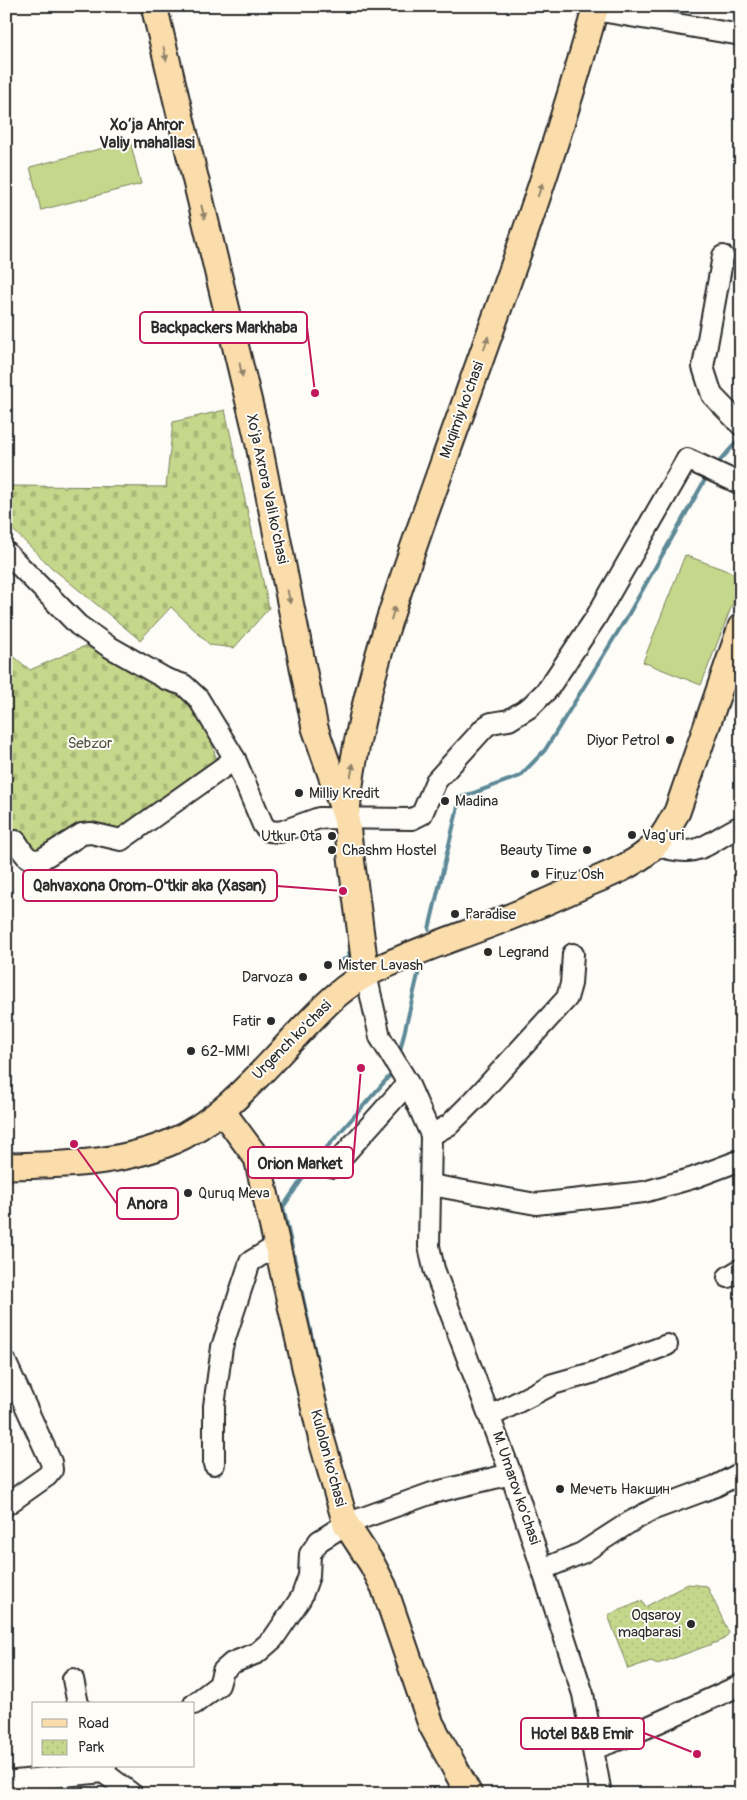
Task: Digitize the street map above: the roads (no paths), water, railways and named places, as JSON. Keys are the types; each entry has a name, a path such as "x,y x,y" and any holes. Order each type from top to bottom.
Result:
{"main road":[{"name":"Xo'ja Axrora Vali ko'chasi","path":"154,6 175,102 258,440 315,728 346,818 366,974"},
{"name":"Muqimiy ko'chasi","path":"346,818 350,782 361,721 404,575 542,183 595,8"},
{"path":"655,845 677,812 741,627"},
{"name":"Urgench ko'chasi","path":"6,1166 79,1163 140,1152 169,1143 197,1129 222,1111 330,1000 366,974 406,956 565,894 631,862 655,845"},
{"name":"Kulolon ko'chasi","path":"222,1111 256,1158 322,1440 372,1564 384,1587 431,1724 469,1794"}],"street":[{"path":"595,8 741,35"},
{"path":"723,256 707,333 703,367 712,395 741,425"},
{"path":"6,552 78,626 108,646 166,679 184,685 198,698 235,759 263,825 268,831 280,832 320,818 412,819 422,814 436,782 484,727 491,723 509,720 541,699 595,619 687,459 741,484"},
{"path":"16,841 27,858 34,861 42,860 82,834 91,832 121,840 235,759"},
{"path":"655,845 677,852 695,851 741,826"},
{"path":"366,974 376,1026 400,1069 431,1135 449,1125 476,1098 567,998 571,984 573,954"},
{"path":"333,1167 400,1069"},
{"name":"M. Umarov ko'chasi","path":"431,1135 429,1246 434,1269 491,1416 583,1694 601,1794"},
{"path":"431,1185 536,1204 644,1192 693,1178 741,1160"},
{"path":"214,1464 214,1406 222,1347 250,1262 276,1246"},
{"path":"491,1416 553,1384 592,1373 667,1346"},
{"path":"6,1363 51,1462 52,1470 47,1476 6,1505"},
{"path":"543,1569 582,1553 654,1509 716,1486 741,1473"},
{"path":"195,1703 219,1685 223,1671 232,1663 257,1653 273,1639 301,1598 308,1576 310,1554 319,1541 355,1521 432,1492 511,1474"},
{"path":"73,1679 78,1702"},
{"path":"593,1749 626,1737 741,1685"},
{"path":"6,1782 103,1768 132,1794"}],"waterway":[{"path":"719,462 739,439"},
{"path":"429,929 460,798 520,776 545,750 627,617 706,478"},
{"path":"340,961 350,957 349,953"},
{"path":"399,1055 421,962"},
{"path":"330,1421 283,1207 313,1163 394,1071"}],"place":[{"name":"Backpackers Markhaba","path":"315,393"},
{"name":"Diyor Petrol","path":"670,740"},
{"name":"Milliy Kredit","path":"299,793"},
{"name":"Madina","path":"445,801"},
{"name":"Vag'uri","path":"632,835"},
{"name":"Utkur Ota","path":"332,836"},
{"name":"Chashm Hostel","path":"332,850"},
{"name":"Beauty Time","path":"587,850"},
{"name":"Firuz Osh","path":"535,874"},
{"name":"Qahvaxona Orom-O'tkir aka (Xasan)","path":"343,891"},
{"name":"Paradise","path":"455,914"},
{"name":"Legrand","path":"488,952"},
{"name":"Mister Lavash","path":"328,965"},
{"name":"Darvoza","path":"303,977"},
{"name":"Fatir","path":"271,1021"},
{"name":"62-MMI","path":"191,1051"},
{"name":"Orion Market","path":"361,1068"},
{"name":"Anora","path":"74,1144"},
{"name":"Quruq Meva","path":"188,1193"},
{"name":"Мечеть Накшин","path":"560,1489"},
{"name":"Oqsaroy maqbarasi","path":"691,1624"},
{"name":"Hotel B&B Emir","path":"697,1754"}],"district":[{"name":"Xo‘ja Ahror Valiy mahallasi","path":"147,134"}],"park label":[{"name":"Sebzor","path":"90,743"}]}
